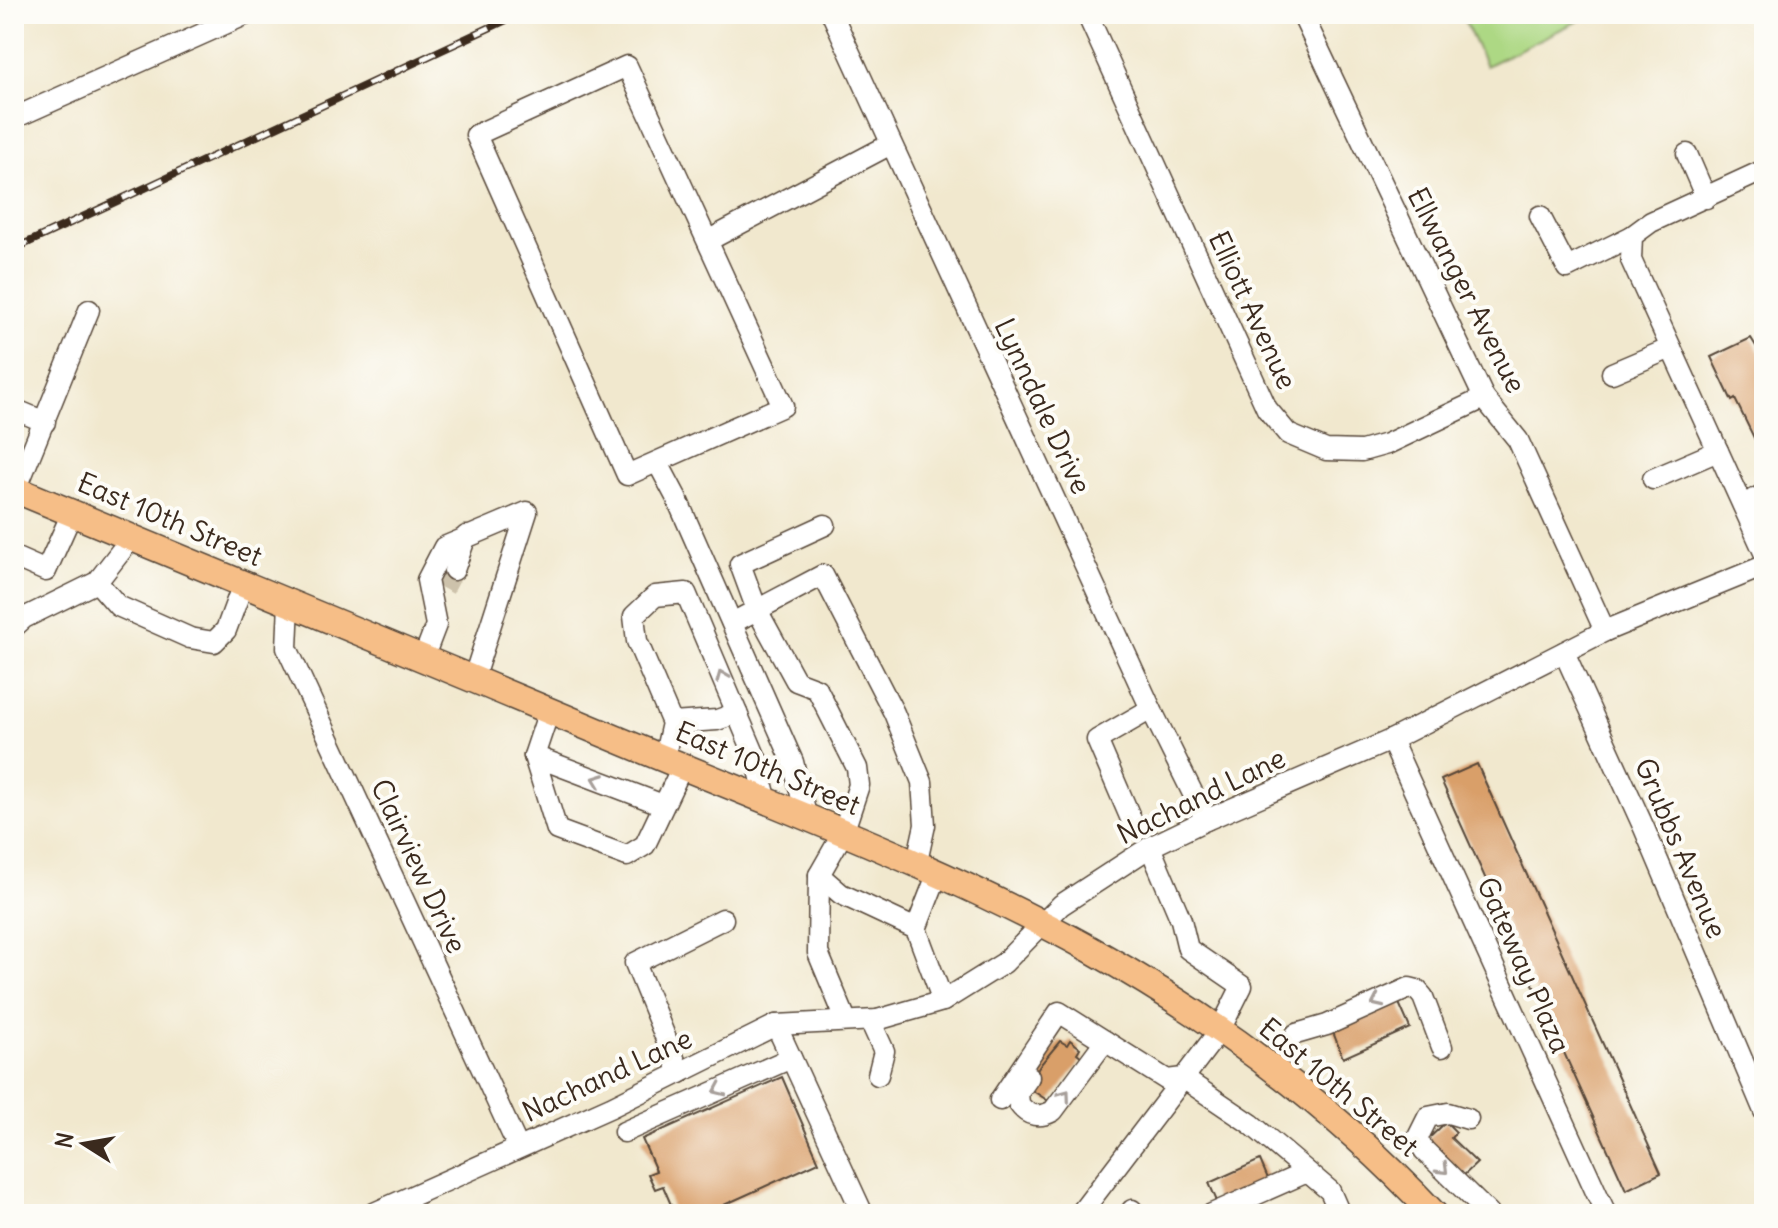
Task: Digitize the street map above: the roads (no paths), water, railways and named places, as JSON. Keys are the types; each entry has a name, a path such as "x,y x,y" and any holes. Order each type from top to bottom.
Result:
{"main road":[{"name":"East 10th Street","path":"15,490 843,833 1042,924 1093,951 1220,1030 1307,1094 1434,1214"}],"street":[{"path":"14,118 247,14"},
{"name":"Lynndale Drive","path":"832,14 1151,709 1206,820"},
{"name":"Elliott Avenue","path":"1087,14 1267,409 1288,434 1326,450 1362,451 1387,444 1484,398"},
{"name":"Ellwanger Avenue","path":"1302,14 1484,398 1518,440 1605,631"},
{"path":"627,66 783,406 658,463 627,475 476,135 627,66"},
{"path":"709,240 891,144"},
{"path":"1687,154 1706,198"},
{"path":"1540,216 1567,268 1632,236 1651,222 1764,170"},
{"path":"1632,236 1631,260 1764,552"},
{"path":"15,490 89,310"},
{"path":"1612,373 1671,348"},
{"path":"14,409 45,422"},
{"path":"1653,479 1718,451"},
{"path":"658,463 793,762 807,819"},
{"path":"1743,505 1764,494"},
{"path":"423,659 436,625 427,580 444,547 527,512 473,680"},
{"path":"14,557 46,571 72,513"},
{"path":"825,525 740,564 757,610 796,681 817,689 857,768 859,785 843,833 819,875 818,953 846,1020"},
{"path":"454,570 466,536"},
{"path":"14,627 24,618 97,582 132,537"},
{"name":"Nachand Lane","path":"372,1214 611,1107 776,1025 877,1020 943,1001 1004,963 1061,905 1150,847 1391,740 1605,631 1764,566"},
{"path":"732,623 823,575 894,713 922,782 926,870 916,929 943,1001"},
{"path":"97,582 118,606 190,638 214,642 226,630 243,584"},
{"path":"434,611 444,589"},
{"path":"549,711 534,756 557,830 627,856 645,845 663,805 673,763 672,723 637,641 634,616 655,596 686,593 756,758 767,802"},
{"name":"Clairview Drive","path":"289,603 287,648 518,1147"},
{"name":"Grubbs Avenue","path":"1564,652 1644,828 1764,1111"},
{"path":"1131,819 1097,740 1151,709"},
{"path":"672,723 717,720 737,713"},
{"name":"Gateway Plaza","path":"1391,740 1606,1214"},
{"path":"534,756 663,805"},
{"path":"1080,1214 1220,1030 1242,986 1188,949 1181,920 1150,847"},
{"path":"819,875 841,894 916,929"},
{"path":"680,1073 635,963 723,919"},
{"path":"1296,1034 1327,1025 1409,988 1417,990 1423,997 1442,1047"},
{"path":"1000,1100 1059,1012 1167,1080 1183,1078 1251,1124 1330,1191 1340,1214"},
{"path":"1068,1017 1018,1093 1019,1104 1029,1113 1045,1116 1053,1111 1105,1041"},
{"path":"877,1020 873,1027 884,1051 878,1075"},
{"path":"776,1025 863,1214"},
{"path":"624,1132 791,1058"},
{"path":"1468,1119 1448,1113 1428,1117 1417,1139 1424,1150 1489,1214"},
{"path":"1212,1214 1307,1172"}],"tunnel":[{"path":"444,589 454,570"}],"railway":[{"path":"14,249 519,14"}]}
